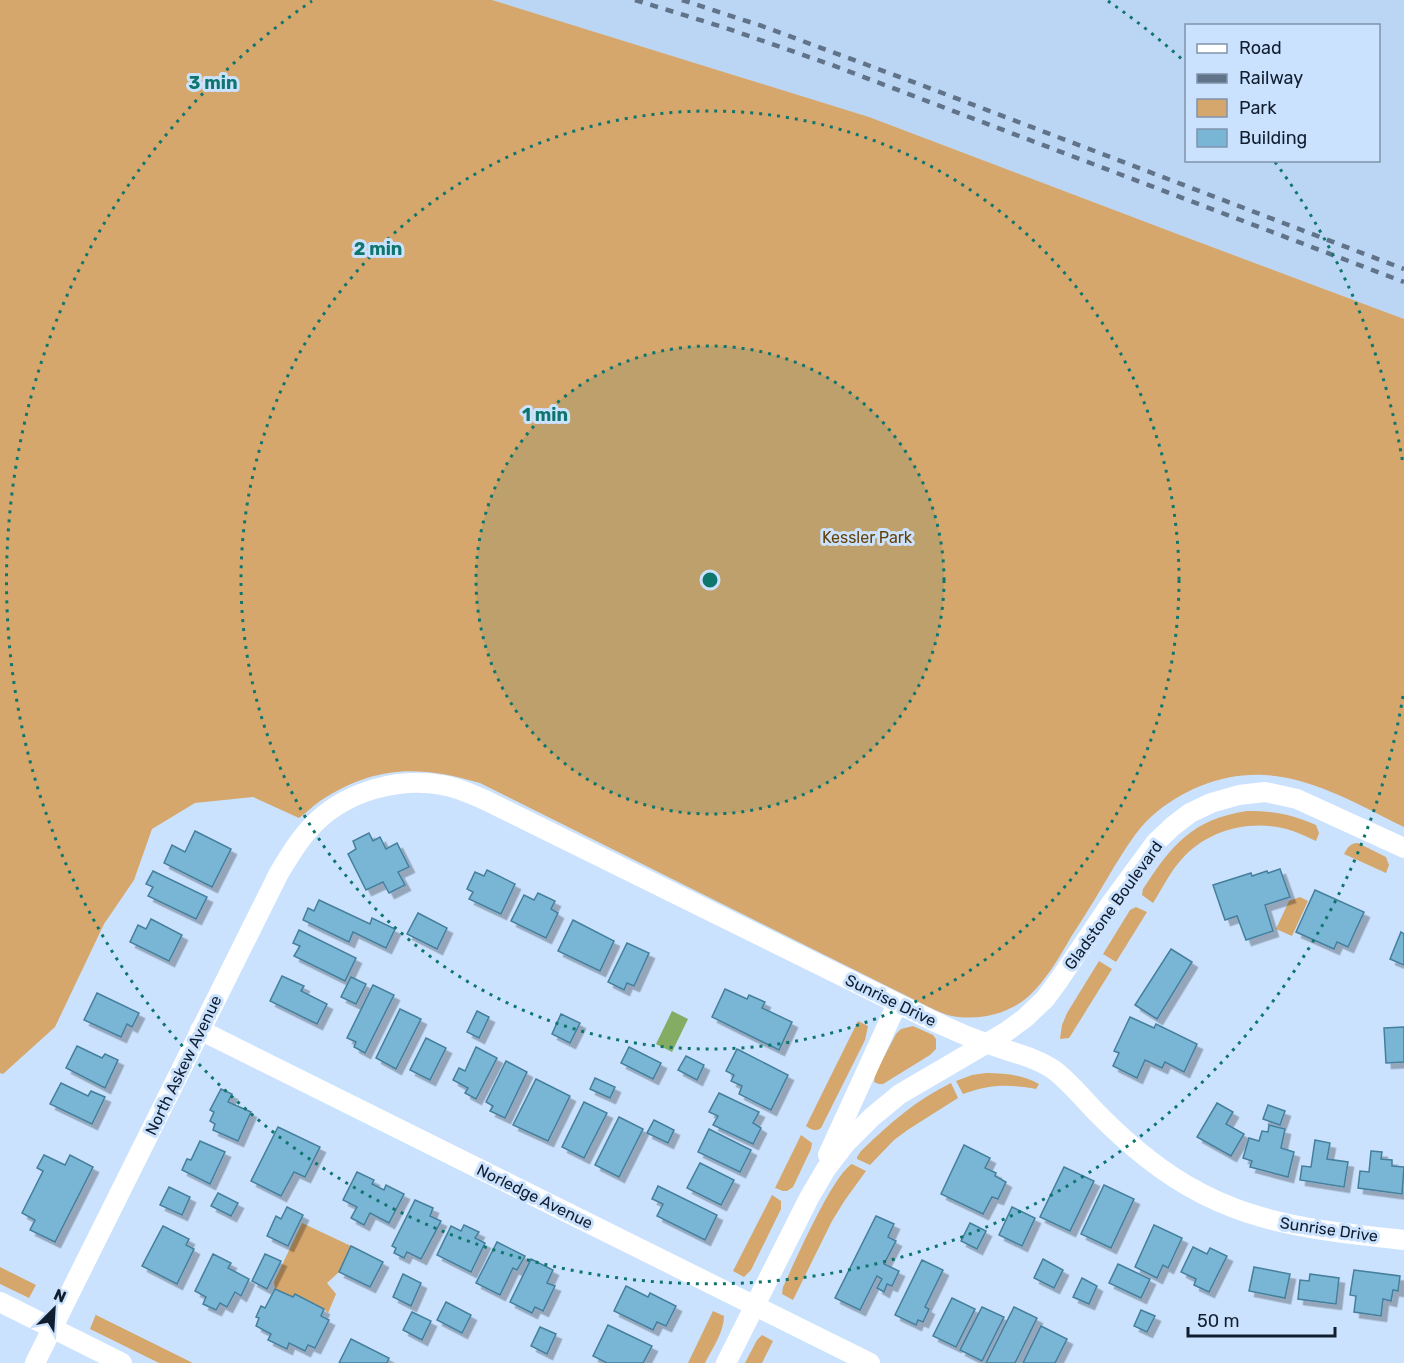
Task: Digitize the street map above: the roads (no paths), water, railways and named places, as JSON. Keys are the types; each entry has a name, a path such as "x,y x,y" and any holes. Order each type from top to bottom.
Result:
{"street":[{"name":"Sunrise Drive","path":"362,793 395,784 418,782 442,785 485,800 897,1004 986,1044 1035,1060 1053,1070 1148,1159 1207,1197 1235,1209 1289,1225 1404,1240"},
{"name":"Gladstone Boulevard","path":"809,1198 826,1169 846,1143 872,1117 900,1094 986,1044 1025,1018 1045,999 1156,842 1190,813 1211,803 1239,795 1265,792 1297,799 1404,848"},
{"name":"North Askew Avenue","path":"35,1363 279,873 296,846 317,821 338,805 362,793"},
{"path":"726,1363 809,1198 897,1004"},
{"name":"Norledge Avenue","path":"200,1030 870,1363"},
{"path":"0,1302 122,1363"}],"railway":[{"path":"635,0 726,28 832,65 1404,282"},
{"path":"682,0 762,26 924,86 1404,269"}],"park label":[{"name":"Kessler Park","path":"867,537"}]}
